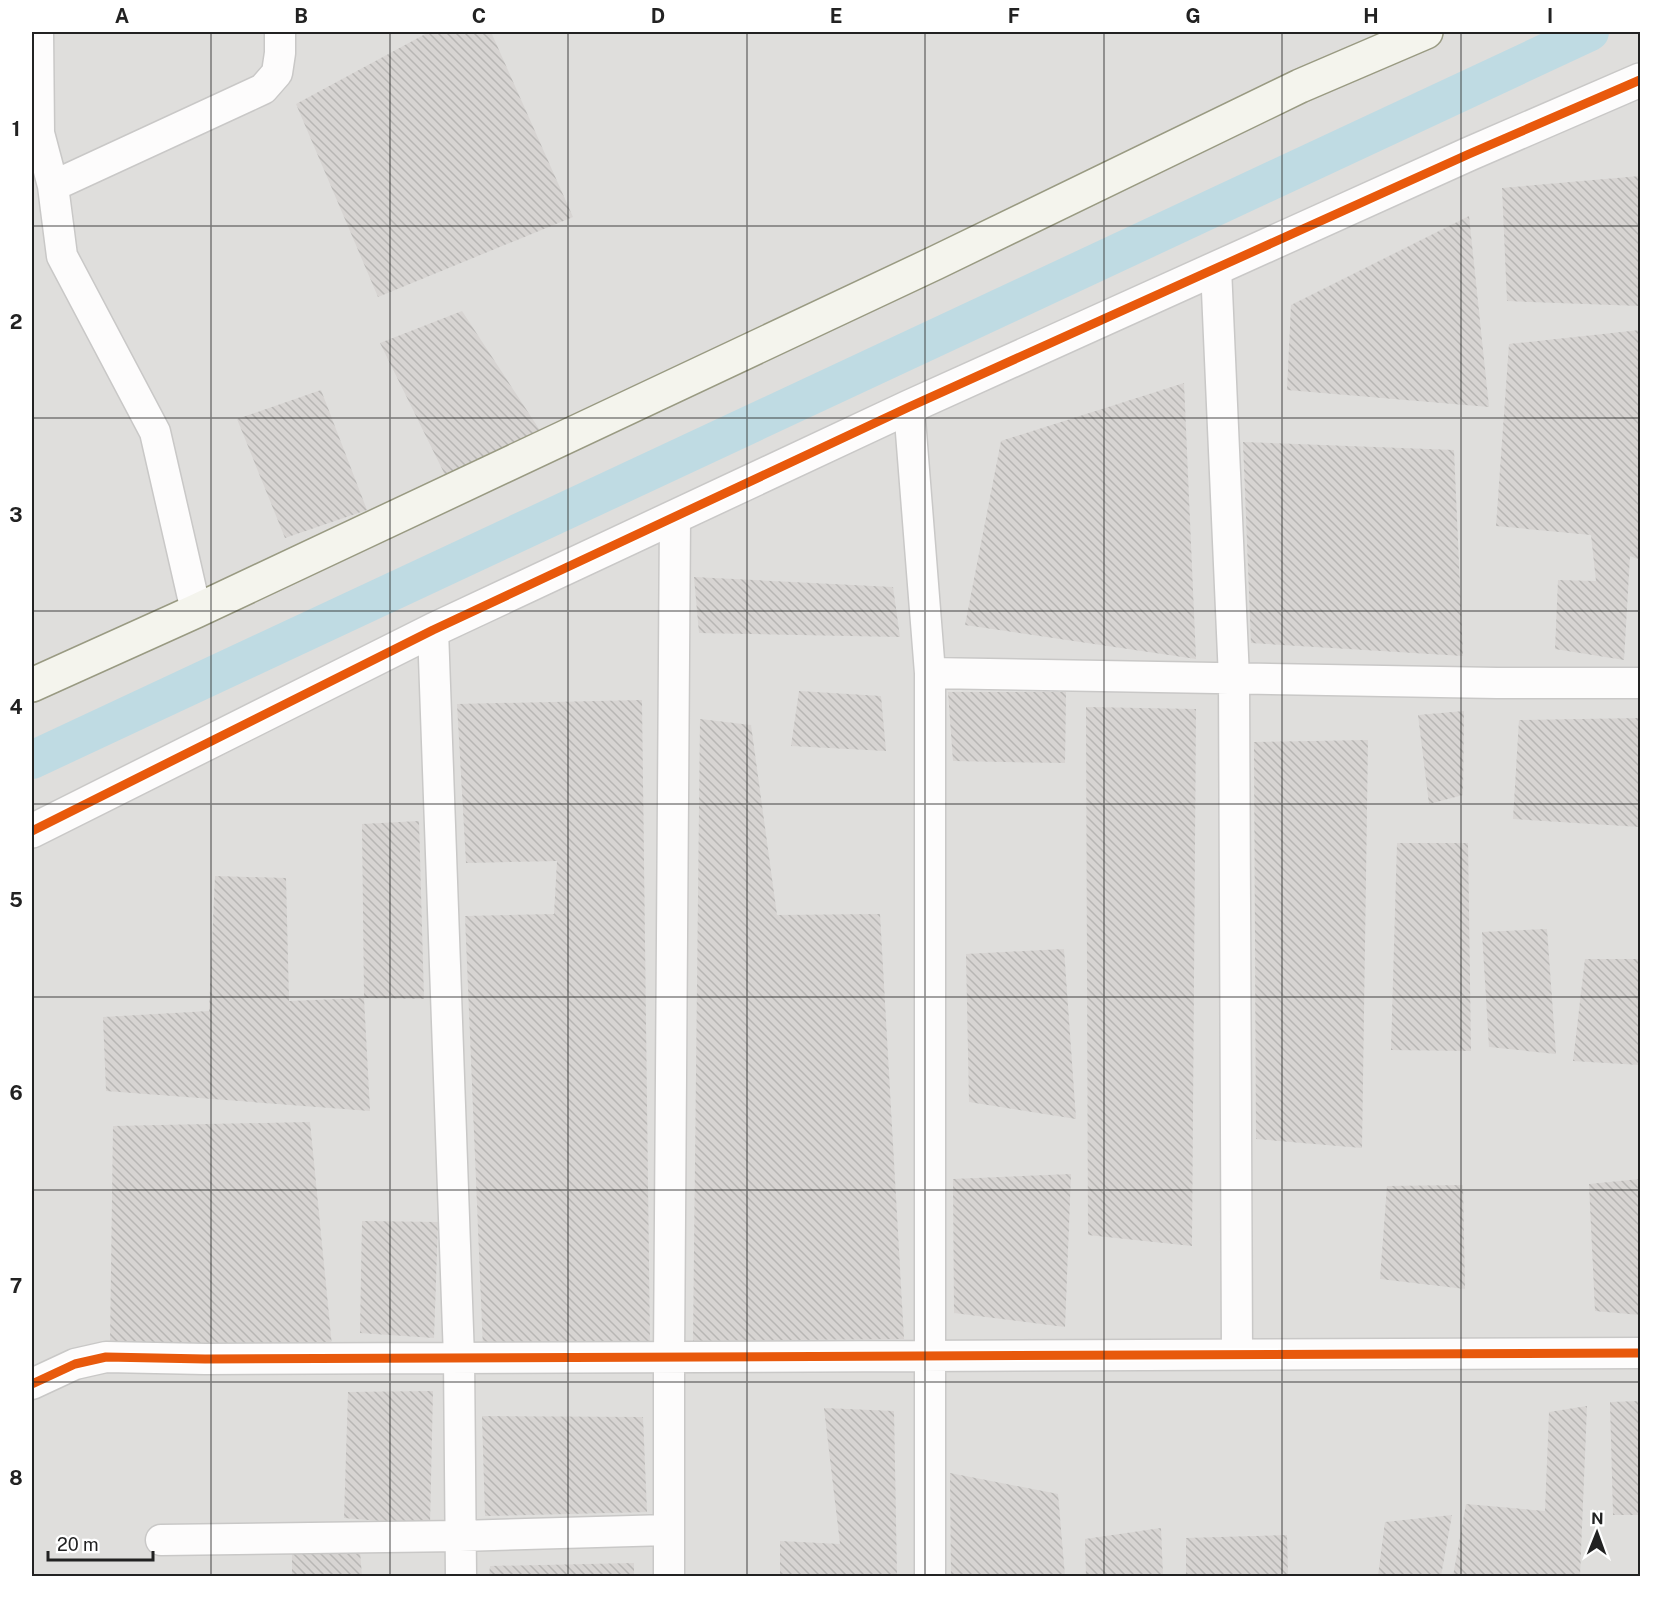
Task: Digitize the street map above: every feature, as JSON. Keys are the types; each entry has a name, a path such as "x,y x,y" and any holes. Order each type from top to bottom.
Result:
{"main road":[{"path":"32,685 196,611 935,263 1300,86 1426,32"}],"street":[{"path":"38,32 39,133 53,186 62,256 155,432 196,611"},
{"path":"53,186 263,89 277,73 280,32"},
{"path":"32,831 433,630 909,407 1469,154 1641,80"},
{"path":"1216,268 1234,678 1238,1354"},
{"path":"909,407 930,673 930,1576"},
{"path":"669,1576 675,517"},
{"path":"433,630 459,1358 461,1576"},
{"path":"930,673 1509,683 1641,683"},
{"path":"32,1384 75,1364 106,1357 205,1359 1641,1353"},
{"path":"161,1540 460,1536 668,1530"}],"shaded area":[{"path":"32,32 1640,32 1640,1576 32,1576"}],"building":[{"path":"429,32 491,32 573,217 378,297 296,104"},
{"path":"1640,176 1640,306 1507,301 1502,188"},
{"path":"1469,216 1489,407 1287,390 1291,305"},
{"path":"462,311 543,435 448,481 380,343"},
{"path":"1640,330 1640,560 1630,556 1624,660 1555,649 1558,580 1596,581 1591,535 1496,526 1509,344"},
{"path":"1184,383 1196,659 965,625 1001,441"},
{"path":"321,390 367,510 285,538 237,419"},
{"path":"1243,442 1454,450 1463,656 1251,643"},
{"path":"694,577 893,587 900,637 699,633"},
{"path":"799,691 881,696 886,751 791,746"},
{"path":"948,692 1066,692 1065,763 953,761"},
{"path":"642,700 650,1346 483,1349 465,916 554,914 557,861 466,863 457,704"},
{"path":"1086,707 1196,709 1192,1246 1088,1235"},
{"path":"1464,711 1463,795 1429,804 1418,715"},
{"path":"1640,718 1640,827 1513,819 1519,720"},
{"path":"700,719 751,725 777,915 880,914 904,1339 693,1341"},
{"path":"1368,740 1362,1148 1256,1139 1254,742"},
{"path":"419,821 424,999 364,998 362,824"},
{"path":"1397,843 1468,843 1471,1051 1391,1050"},
{"path":"215,876 286,878 289,1001 364,998 370,1111 106,1091 103,1017 209,1011"},
{"path":"1547,929 1556,1054 1489,1047 1482,932"},
{"path":"1064,949 1076,1119 969,1102 966,954"},
{"path":"1585,959 1640,959 1640,1065 1573,1061"},
{"path":"310,1122 332,1346 110,1346 113,1126"},
{"path":"1071,1174 1065,1327 954,1313 953,1179"},
{"path":"1640,1179 1640,1315 1595,1311 1589,1184"},
{"path":"1463,1185 1465,1289 1380,1279 1387,1186"},
{"path":"362,1221 438,1222 434,1338 360,1333"},
{"path":"433,1391 430,1525 344,1518 348,1392"},
{"path":"1640,1401 1640,1515 1613,1515 1610,1402"},
{"path":"1587,1406 1580,1576 1453,1576 1466,1504 1545,1511 1549,1412"},
{"path":"824,1408 894,1411 897,1576 780,1576 780,1541 840,1544"},
{"path":"482,1416 643,1417 647,1512 485,1516"},
{"path":"950,1473 1058,1494 1065,1576 951,1576"},
{"path":"1452,1515 1441,1576 1378,1576 1385,1522"},
{"path":"1161,1528 1163,1576 1086,1576 1085,1539"},
{"path":"1287,1535 1288,1576 1186,1576 1186,1538"},
{"path":"360,1552 362,1576 292,1576 292,1554"},
{"path":"634,1563 634,1576 489,1576 490,1566"}],"waterway":[{"path":"32,760 1590,32"}],"cycle path":[{"path":"32,831 433,630 909,407 1469,154 1640,80"},
{"path":"32,1384 75,1364 106,1357 205,1359 1640,1353"}]}
